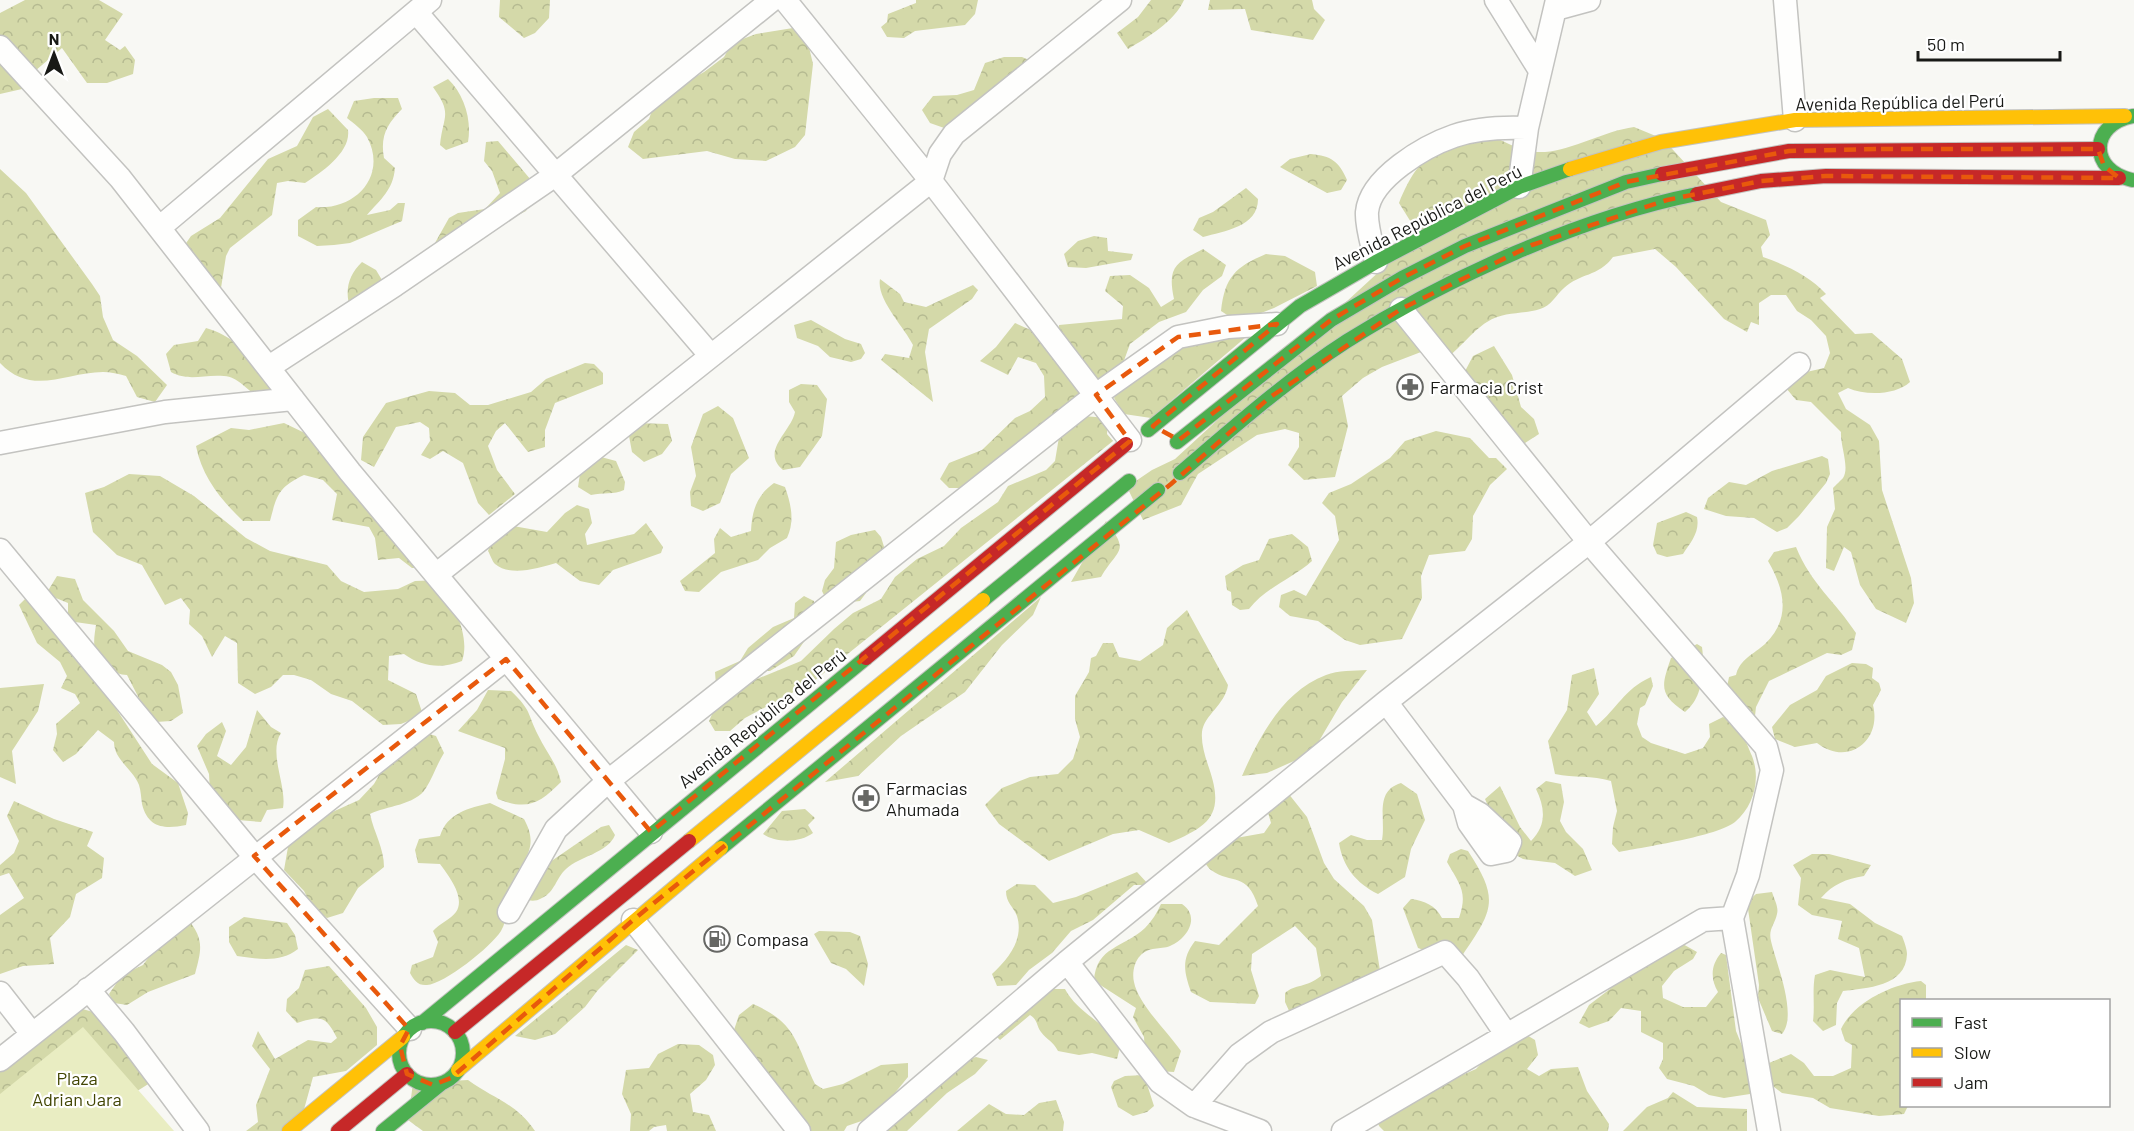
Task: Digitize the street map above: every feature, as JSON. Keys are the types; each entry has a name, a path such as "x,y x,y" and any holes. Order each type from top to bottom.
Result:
{"main road":[{"name":"Avenida República del Perú","path":"289,1131 1134,438 1300,306 1376,262 1520,186 1661,142 1795,120 1882,117 2130,116"},
{"path":"2119,178 2104,166 2098,149 2103,131 2109,124 2130,116"},
{"path":"1177,442 1268,367 1331,320 1402,278 1465,246 1626,182 1788,151 2098,149"},
{"path":"383,1131 633,920 1158,490 1171,484 1180,473 1269,398 1346,342 1401,309 1532,245 1667,200 1761,182 1826,176 2119,178 2134,180"},
{"path":"1158,490 1143,490 1130,481 1122,467 1134,438 1164,432 1177,442 1183,457 1180,473"},
{"path":"455,1032 1130,481"},
{"path":"442,1083 423,1084 406,1074 399,1056 412,1030 443,1024 455,1032 463,1049 458,1070"},
{"path":"338,1131 406,1074"}],"street":[{"path":"268,367 395,285 554,176 772,0"},
{"path":"785,0 931,181 1095,394 1134,438"},
{"path":"437,574 931,181 940,154 954,134 1120,0"},
{"path":"1496,0 1539,69"},
{"path":"1520,186 1527,128 1539,69 1557,4 1589,0"},
{"path":"1785,0 1795,120"},
{"path":"159,228 423,6 554,176 711,356"},
{"path":"0,47 120,178 350,472 651,832"},
{"path":"1376,262 1367,212 1373,192 1390,174 1416,154 1454,136 1486,129 1527,128"},
{"path":"1401,309 1589,542 1766,747 1772,770 1748,875 1732,918 1770,1131"},
{"path":"509,912 556,829 607,782 1095,394 1178,337 1228,327 1277,324"},
{"path":"868,1131 1067,962 1386,702 1589,542 1799,363"},
{"path":"0,443 165,412 293,399"},
{"path":"0,550 254,856 412,1030"},
{"path":"0,1060 254,856 506,659"},
{"path":"1386,702 1464,805"},
{"path":"1342,1131 1703,920 1732,918"},
{"path":"633,920 799,1131"},
{"path":"1194,1106 1239,1055 1271,1032 1445,952 1468,978 1506,1034"},
{"path":"1067,962 1160,1082 1194,1106 1260,1131"},
{"path":"88,989 124,1032 198,1131"},
{"path":"0,993 32,1034"}],"highlighted area":[{"path":"1881,149 2098,149 2104,166 2119,178 1826,176 1761,181 1667,200 1532,245 1401,309 1269,398 1171,484 633,920 451,1078 433,1085 407,1074 400,1046 409,1029 254,856 506,659 651,832 1130,441 1096,395 1178,337 1277,324 1153,426 1179,440 1331,320 1402,278 1465,246 1626,182 1789,151"}],"green space":[{"path":"25,0 99,0 123,14 105,40 120,50 125,46 135,60 133,74 107,83 87,83 62,48 35,71 22,89 0,94 0,13"},
{"path":"500,0 550,0 549,18 535,33 524,38 499,17"},
{"path":"916,0 978,0 975,14 965,25 915,31 904,38 887,37 881,27 887,22 888,14 916,3"},
{"path":"1151,0 1184,0 1167,22 1128,49 1117,33 1138,17"},
{"path":"1210,0 1312,0 1314,9 1325,20 1313,40 1251,30 1245,9 1208,10"},
{"path":"793,28 807,39 813,64 805,135 795,147 766,161 735,159 707,151 643,159 628,147 634,132 649,119 656,99 704,72 724,57 732,43 756,34"},
{"path":"1004,57 1022,57 1036,63 947,129 930,123 922,110 933,96 957,95 974,90 985,63"},
{"path":"448,79 454,85 466,108 469,134 468,142 446,150 440,145 445,110 433,87"},
{"path":"398,98 402,109 389,125 383,143 384,158 395,168 394,176 386,194 367,215 390,210 398,203 405,203 402,221 350,243 317,246 298,236 298,220 316,207 343,203 364,188 373,165 372,151 365,134 347,118 354,101"},
{"path":"328,109 348,130 348,138 340,154 305,183 288,181 277,183 272,215 230,248 226,256 221,288 204,285 182,249 191,236 220,218 268,159 297,146 313,117"},
{"path":"1634,127 1663,139 1721,202 1766,220 1770,235 1761,247 1763,257 1805,276 1826,294 1820,298 1855,334 1872,333 1902,359 1910,382 1897,390 1872,393 1848,388 1838,393 1846,409 1870,425 1879,441 1882,490 1911,578 1914,603 1906,623 1876,609 1860,585 1851,552 1844,547 1834,571 1826,568 1827,527 1835,509 1833,488 1843,478 1846,468 1841,432 1811,402 1796,400 1786,388 1802,373 1824,368 1830,353 1826,336 1811,320 1797,311 1786,295 1771,295 1759,303 1759,325 1751,322 1747,332 1724,319 1676,267 1655,249 1613,257 1595,272 1570,283 1544,308 1493,319 1481,326 1446,358 1436,359 1421,352 1382,367 1363,378 1342,396 1348,426 1335,477 1304,480 1288,465 1299,447 1299,433 1285,429 1257,435 1198,474 1181,505 1143,520 1127,487 1152,470 1175,459 1419,235 1399,203 1407,185 1423,162 1443,149 1488,133 1523,149 1545,152 1556,151 1611,132"},
{"path":"498,141 531,180 534,195 526,211 499,225 431,250 449,218 458,213 485,209 500,193 492,171 484,161 486,142"},
{"path":"1311,154 1329,158 1341,168 1347,180 1341,190 1327,193 1280,167 1290,159"},
{"path":"0,169 26,193 100,296 103,317 113,340 137,356 167,385 155,402 137,397 126,376 106,372 37,381 24,379 0,363"},
{"path":"1246,188 1258,199 1252,216 1246,222 1230,230 1203,237 1193,230 1199,218 1213,212"},
{"path":"1094,236 1107,238 1108,251 1133,254 1131,260 1086,268 1068,267 1064,254 1078,241"},
{"path":"1203,249 1226,265 1222,276 1203,290 1186,312 1159,322 1130,344 1122,366 1103,387 1058,335 1059,325 1122,319 1123,306 1105,291 1110,276 1130,275 1149,288 1161,307 1174,299 1172,279 1176,267 1186,258"},
{"path":"1266,254 1285,256 1315,272 1317,286 1274,308 1238,322 1221,311 1225,290 1239,269"},
{"path":"362,262 376,270 385,285 351,310 348,297 349,284 353,272"},
{"path":"880,279 900,294 904,302 926,307 973,285 978,290 972,299 929,329 925,352 933,402 881,360 885,354 909,358 913,345 882,295"},
{"path":"811,320 845,339 861,344 865,353 861,359 851,362 830,357 818,346 797,338 794,325"},
{"path":"1015,323 1035,332 1083,394 970,488 949,488 940,479 949,463 982,450 1015,418 1030,411 1045,397 1044,376 1036,363 1018,357 1008,375 980,361 996,347"},
{"path":"206,328 218,332 237,344 271,389 270,398 256,395 231,377 184,377 171,372 166,354 174,345 198,341"},
{"path":"1227,334 1246,337 1151,418 1124,414 1114,398 1119,386 1192,341 1203,344"},
{"path":"1494,346 1512,375 1521,407 1534,419 1539,434 1525,443 1522,450 1463,375 1473,356"},
{"path":"585,363 594,364 603,373 603,384 555,403 545,430 545,447 528,452 505,423 496,431 488,446 497,470 515,494 489,515 478,503 463,463 443,451 430,459 421,455 430,441 429,428 420,422 396,427 374,467 361,460 363,437 386,403 429,391 455,393 470,405 488,405 531,392 546,379"},
{"path":"801,384 817,385 827,399 822,436 800,467 783,470 777,463 776,449 795,412 789,402 789,390"},
{"path":"718,406 733,418 749,458 731,474 720,503 703,511 691,506 690,492 696,476 691,447 703,414"},
{"path":"1083,416 1108,418 1107,434 1113,441 814,681 745,718 730,731 715,731 709,721 718,701 730,690 801,661 853,613 881,599 895,577 917,559 944,546 961,528 998,502 1008,486 1046,470 1055,461 1059,437"},
{"path":"284,423 309,435 320,453 418,568 412,568 399,558 378,560 375,538 369,527 332,520 337,494 323,480 304,475 289,483 277,498 270,521 243,521 227,505 208,478 196,446 231,428 249,430"},
{"path":"634,423 668,424 672,441 662,454 644,462 632,452 629,436"},
{"path":"1436,431 1470,438 1489,458 1496,458 1507,469 1490,485 1473,516 1472,539 1465,551 1429,555 1421,576 1422,598 1402,639 1360,645 1345,640 1318,621 1290,616 1279,607 1281,595 1294,590 1306,596 1339,540 1335,516 1322,503 1329,493 1351,484 1390,458 1405,441"},
{"path":"1822,456 1828,459 1830,474 1826,483 1787,528 1777,532 1754,518 1726,516 1704,509 1708,498 1729,482 1746,485 1772,471"},
{"path":"601,457 616,461 625,482 624,490 591,495 578,487 581,467"},
{"path":"129,474 160,476 194,496 246,538 270,551 327,565 341,581 364,592 398,589 415,581 442,580 462,631 464,651 462,661 440,666 418,662 404,654 389,656 388,680 416,694 423,715 401,724 383,725 352,701 331,694 311,680 294,675 283,675 271,687 255,694 238,683 237,643 225,636 212,657 202,636 189,624 190,610 181,598 165,605 142,565 117,555 93,532 85,493 104,487"},
{"path":"774,483 785,487 789,500 791,519 787,538 770,548 758,560 721,572 699,592 685,591 680,581 715,553 714,539 720,528 731,537 751,531 756,504 763,493"},
{"path":"577,505 589,509 592,523 585,534 587,545 634,534 646,523 663,547 661,553 613,570 599,585 580,581 556,563 516,571 501,568 494,563 488,551 492,539 513,526 547,532 565,513"},
{"path":"1686,512 1697,517 1698,522 1694,537 1683,554 1667,557 1657,554 1653,545 1657,523"},
{"path":"1106,521 1120,545 1117,555 1101,577 1071,582"},
{"path":"875,530 881,537 885,550 868,579 866,593 860,601 842,603 827,601 822,591 825,580 834,568 836,542 851,535"},
{"path":"1292,534 1308,547 1312,561 1263,595 1249,609 1240,610 1232,605 1231,592 1227,590 1225,576 1243,565 1259,560 1269,539"},
{"path":"1796,547 1809,572 1856,633 1852,650 1841,655 1827,653 1769,681 1756,707 1755,716 1743,719 1725,697 1729,677 1736,675 1744,661 1765,644 1779,625 1783,604 1778,583 1768,561 1774,552"},
{"path":"57,576 75,579 83,600 114,631 128,651 162,665 171,672 178,685 183,713 171,721 156,722 145,710 127,675 112,670 99,658 94,646 96,625 68,621 68,603 46,594"},
{"path":"28,596 91,670 152,764 178,783 188,813 186,825 165,827 153,823 145,812 136,779 117,754 114,742 98,730 76,754 63,762 53,750 57,734 56,724 80,703 75,694 61,688 67,676 60,662 37,643 19,605"},
{"path":"804,596 814,601 815,626 794,656 770,671 753,671 716,685 715,672 740,661 748,648 773,627 794,618 795,603"},
{"path":"1041,597 1033,615 1002,645 965,692 901,736 858,776 825,782"},
{"path":"1187,610 1228,685 1223,698 1206,720 1202,732 1204,750 1214,784 1214,807 1210,816 1195,831 1169,843 1139,830 1113,834 1049,861 999,824 985,805 1002,788 1030,777 1058,774 1073,759 1080,737 1075,719 1075,696 1089,672 1091,658 1096,656 1103,643 1113,643 1119,657 1140,661 1163,645 1167,628"},
{"path":"1697,644 1702,647 1701,682 1696,699 1685,712 1667,695 1664,689 1665,676 1671,658"},
{"path":"1852,663 1866,664 1873,668 1872,678 1879,683 1881,690 1873,705 1872,730 1860,746 1851,751 1840,752 1829,750 1817,743 1795,747 1775,739 1772,727 1790,705 1817,690 1826,676"},
{"path":"1594,668 1599,694 1587,712 1596,726 1627,693 1651,677 1653,686 1645,705 1640,708 1637,724 1642,737 1651,743 1685,754 1703,748 1710,737 1709,724 1723,717 1738,728 1752,756 1756,774 1754,792 1742,816 1726,827 1713,832 1619,852 1612,844 1617,811 1611,781 1555,774 1548,741 1567,710 1572,675"},
{"path":"1367,670 1342,702 1312,753 1267,773 1242,776 1256,746 1274,717 1297,692 1311,682 1331,673"},
{"path":"44,684 38,711 12,751 16,784 0,777 0,688"},
{"path":"488,690 511,691 523,703 557,769 561,782 540,800 518,804 498,799 496,793 505,759 505,748 458,731 477,710"},
{"path":"257,710 271,727 281,733 276,750 284,799 283,808 267,810 261,822 238,820 210,793 209,774 197,746 206,734 222,722 226,731 217,756 231,765 246,747"},
{"path":"416,730 436,736 444,753 421,794 408,802 370,814 384,867 358,888 343,913 327,918 312,907 304,891 284,870 288,847 319,818 359,800 374,784 386,763"},
{"path":"1546,781 1561,784 1564,802 1560,821 1566,832 1583,849 1592,870 1575,876 1555,863 1523,859 1507,850 1485,799 1500,786 1520,827 1531,841 1540,829 1543,816 1536,789"},
{"path":"1401,783 1417,794 1425,820 1411,849 1405,877 1378,894 1363,885 1347,867 1339,843 1351,835 1367,840 1382,840 1384,799 1387,792"},
{"path":"1288,793 1307,817 1324,863 1334,879 1364,906 1372,920 1381,977 1290,1013 1285,1002 1285,993 1321,976 1316,948 1295,926 1252,954 1251,970 1259,996 1255,1004 1210,1002 1191,992 1185,966 1187,954 1195,941 1219,945 1258,906 1254,895 1244,883 1211,870 1200,854 1208,843 1264,833 1271,823 1267,809"},
{"path":"14,801 54,819 93,832 87,846 104,858 102,878 76,894 70,917 50,938 54,964 23,966 0,974 0,915 24,898 9,873 0,876 0,865 14,853 19,841 7,816"},
{"path":"490,803 524,819 531,839 528,854 509,891 503,926 496,938 467,964 435,983 421,985 410,973 412,965 433,957 438,942 433,931 456,912 459,900 455,886 440,864 418,863 415,850 419,839 440,836 443,828 453,817"},
{"path":"805,809 815,818 808,825 813,833 808,836 802,839 781,840 763,834 782,811"},
{"path":"609,825 615,835 606,846 566,869 553,889 546,895 535,901 524,899 550,862 601,827"},
{"path":"1461,849 1468,851 1485,882 1489,894 1489,905 1480,928 1462,956 1440,956 1418,948 1403,908 1411,899 1425,902 1433,907 1442,918 1459,918 1463,895 1447,862 1450,854"},
{"path":"1812,854 1829,854 1871,865 1864,876 1840,883 1821,898 1850,904 1875,923 1902,936 1907,954 1905,965 1892,979 1873,987 1843,991 1837,1003 1836,1025 1823,1031 1813,1021 1815,975 1830,970 1865,977 1859,948 1838,939 1842,921 1812,915 1798,905 1801,878 1793,865"},
{"path":"1137,872 1149,885 1134,885 1093,920 1071,931 1052,953 1029,970 1016,985 997,986 992,974 1014,948 1019,924 1008,902 1006,891 1017,884 1035,885 1053,903 1076,897"},
{"path":"1772,892 1777,911 1770,937 1787,1002 1788,1015 1782,1034 1772,1031 1758,998 1759,985 1747,902 1756,894"},
{"path":"1161,904 1182,904 1191,915 1190,927 1176,943 1143,953 1135,965 1133,979 1141,999 1181,1051 1174,1072 1157,1071 1145,1053 1144,1037 1133,1017 1136,1008 1094,981 1096,969 1105,954 1145,928"},
{"path":"244,917 287,923 295,935 298,949 277,958 237,956 229,942 229,927"},
{"path":"187,918 193,925 200,944 195,974 148,992 127,1005 114,1003 109,994 122,975 143,965 154,950 177,935"},
{"path":"819,931 850,932 860,936 868,964 864,986 846,969 831,963 814,934"},
{"path":"1681,943 1697,952 1693,959 1674,971 1662,986 1663,998 1683,1007 1706,1007 1718,992 1713,977 1715,962 1721,953 1726,955 1736,1031 1755,1078 1750,1094 1724,1098 1709,1095 1694,1086 1667,1079 1659,1068 1663,1059 1663,1043 1641,1032 1641,1011 1621,1008 1609,1021 1589,1028 1579,1023 1589,1005 1610,989 1612,963"},
{"path":"626,945 638,950 598,990 585,1007 555,1034 535,1040 515,1036"},
{"path":"329,966 366,1008 377,1027 377,1045 346,1071 313,1077 298,1131 246,1131 258,1122 256,1105 270,1069 252,1046 258,1031 275,1059 308,1040 331,1043 337,1038 322,1019 297,1023 286,1011 287,999 299,988 305,970"},
{"path":"1921,981 1926,985 1926,999 1900,999 1900,1107 1908,1107 1904,1114 1879,1116 1830,1108 1813,1098 1782,1093 1762,1078 1764,1065 1791,1054 1804,1063 1814,1076 1833,1076 1851,1068 1852,1045 1845,1041 1841,1029 1847,1019 1875,996"},
{"path":"1050,989 1065,989 1077,1005 1108,1031 1120,1047 1117,1059 1092,1053 1079,1055 1058,1051 1030,1015 1000,1040 991,1031"},
{"path":"753,1004 768,1011 787,1027 799,1046 815,1084 823,1089 843,1084 881,1065 908,1063 908,1077 876,1116 847,1126 844,1131 792,1131 774,1080 759,1069 733,1033 739,1015"},
{"name":"Plaza Adrian Jara","path":"72,1006 93,1012 153,1081 131,1095 0,1131 0,1065"},
{"name":"Plaza Adrian Jara","path":"83,1027 174,1131 0,1131 0,1094"},
{"path":"1525,1034 1535,1040 1538,1055 1527,1069 1539,1076 1551,1069 1578,1067 1587,1091 1609,1124 1608,1131 1384,1131 1379,1126 1375,1110 1427,1081 1460,1076 1476,1069 1496,1048"},
{"path":"678,1044 699,1045 713,1055 715,1065 706,1080 690,1094 693,1112 709,1115 716,1131 667,1131 666,1125 654,1127 649,1131 630,1131 631,1114 622,1094 626,1070 649,1068 658,1054"},
{"path":"976,1057 988,1060 975,1074 947,1093 907,1131 878,1131 957,1063"},
{"path":"1144,1075 1154,1106 1147,1112 1133,1116 1118,1107 1111,1087 1114,1081 1125,1076"},
{"path":"468,1080 520,1114 535,1131 423,1131 408,1120 413,1083"},
{"path":"1673,1092 1697,1107 1747,1109 1747,1131 1623,1131 1647,1107 1668,1098"},
{"path":"1056,1100 1064,1122 1063,1131 957,1131 989,1104 1006,1114 1024,1115 1039,1103"}],"traffic: fast":[{"path":"2132,180 2118,175 2108,167 2102,158 2100,148 2102,137 2108,128 2133,116"},
{"path":"1148,430 1300,306 1376,262 1519,187 1570,169"},
{"path":"1177,442 1331,320 1402,278 1465,246 1626,182 1662,174"},
{"path":"1180,473 1304,371 1347,341 1428,295 1516,252 1562,234 1653,204 1697,194"},
{"path":"983,600 1129,481"},
{"path":"721,848 1158,490"},
{"path":"422,1023 866,658"},
{"path":"431,1021 449,1027 457,1035 463,1053 457,1071 449,1079 431,1085 413,1079 405,1071 399,1053 405,1035 413,1027 431,1021"},
{"path":"383,1131 442,1083"}],"traffic: slow":[{"path":"1570,169 1661,142 1795,120 2125,116"},
{"path":"689,841 983,600"},
{"path":"458,1070 721,848"},
{"path":"289,1131 403,1037"}],"traffic: jam":[{"path":"1662,174 1789,151 2098,149"},
{"path":"1697,194 1761,181 1826,176 2119,178"},
{"path":"866,658 1126,444"},
{"path":"455,1032 689,841"},
{"path":"338,1131 407,1074"}],"place":[{"name":"Farmacia Crist","path":"1410,387"},
{"name":"Farmacias Ahumada","path":"866,798"},
{"name":"Compasa","path":"717,939"}]}
